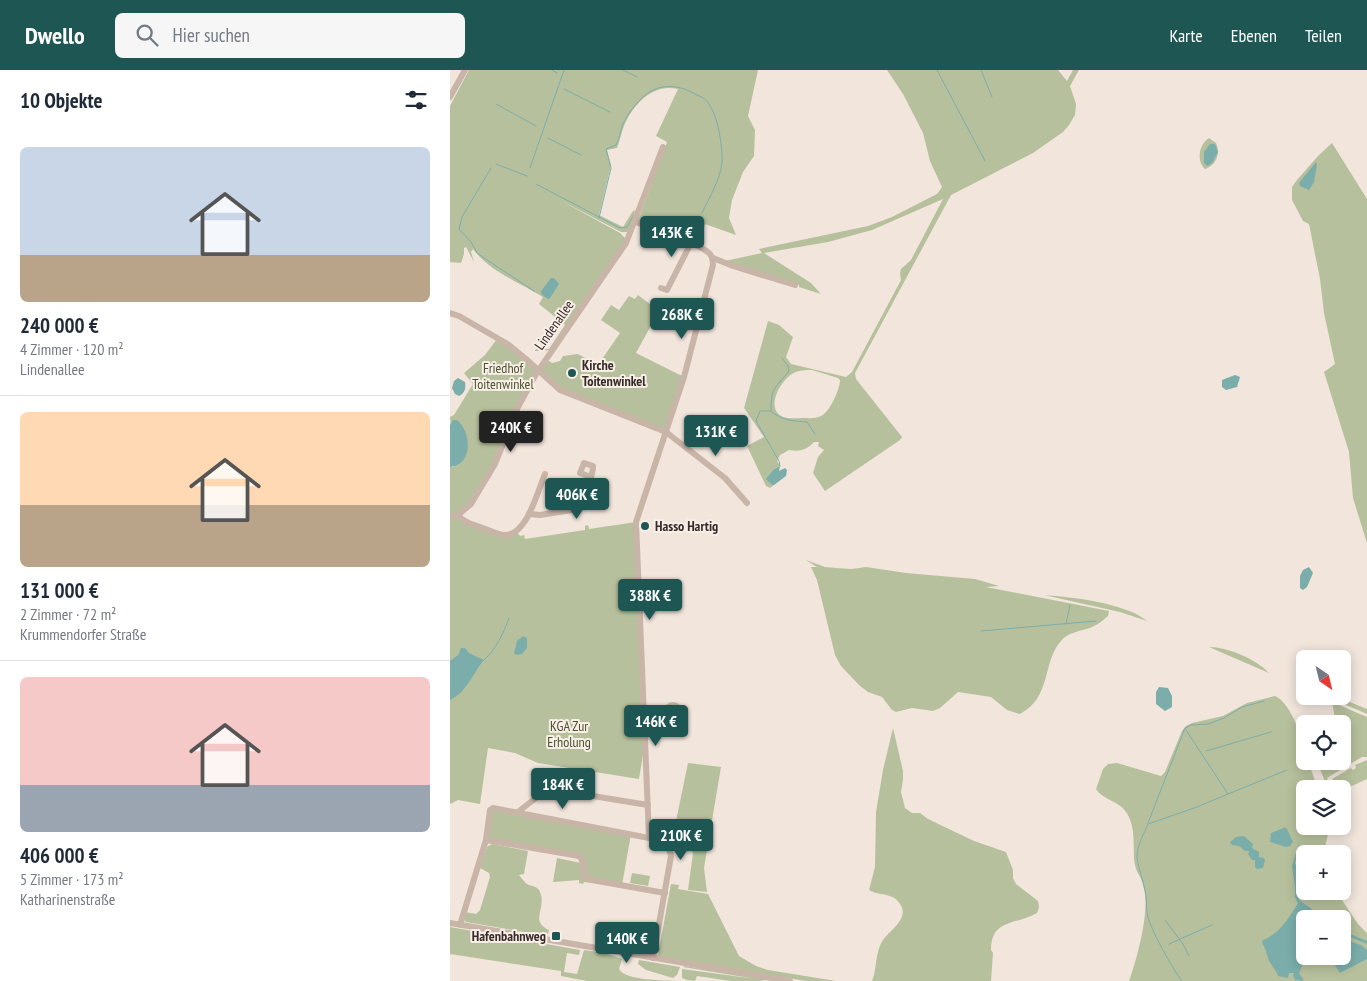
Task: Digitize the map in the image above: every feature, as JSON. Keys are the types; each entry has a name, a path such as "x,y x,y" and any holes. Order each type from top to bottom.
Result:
{"street":[{"path":"450,98 465,70"},
{"name":"Lindenallee","path":"450,518 458,515 471,504 491,472 518,407 538,370 626,243 636,222 663,147"},
{"path":"636,222 691,243 707,251 713,258 732,266 795,285"},
{"path":"661,288 667,290 691,243"},
{"path":"649,838 636,522 684,377 713,265 713,258"},
{"path":"450,312 509,345 560,390 666,432 725,478 747,503"},
{"path":"458,515 467,522 501,534 507,535 516,531 529,514 545,474"},
{"path":"529,514 540,515 578,509 581,506 591,477"},
{"path":"518,812 537,797 556,790 648,805"},
{"path":"460,925 486,840 492,808 518,812 660,840 664,844 670,852 670,861 653,958"},
{"path":"486,840 579,856 583,862 586,879 665,893"},
{"path":"450,923 790,981"}],"green space":[{"path":"469,70 758,70 748,116 755,130 754,156 743,172 732,200 729,218 736,235 705,224 700,242 695,243 638,221 667,142 656,136 678,89 660,89 652,92 638,103 628,118 617,148 607,150 611,165 599,215 623,227 635,210 630,232 621,232 558,199 620,233 626,239 550,350 535,351 536,349 549,349 565,325 539,304 543,297 487,264 473,249 471,252 474,262 466,247 464,248 461,263 450,262 450,106"},
{"path":"887,70 1058,70 1067,81 1073,70 1079,70 1070,86 1076,104 1075,115 1063,132 1033,153 951,195 855,373 856,379 902,437 900,440 825,491 813,473 818,457 824,450 818,446 819,442 814,442 803,450 789,450 780,455 777,461 780,466 774,469 767,479 774,485 770,488 766,486 747,446 764,437 744,408 768,321 779,325 793,337 786,357 791,364 846,377 852,372 901,280 901,269 911,260 943,199 872,230 828,242 764,253 811,283 821,294 725,261 762,253 759,249 868,226 892,217 937,194 942,187 930,161 923,133 903,94","holes":["802,370 812,370 838,378 840,384 834,400 828,410 821,416 816,418 788,418 783,417 776,411 777,392 791,374"]},
{"path":"1209,138 1216,143 1218,155 1215,162 1205,169 1200,162 1200,153 1203,144"},
{"path":"1332,143 1367,199 1367,543 1353,498 1349,452 1324,372 1335,364 1324,313 1320,279 1309,224 1303,221 1292,200 1292,187 1318,156"},
{"path":"638,295 659,311 636,353 684,377 666,432 567,394 538,370 546,359 552,363 560,361 563,356 578,354 598,365 620,333 601,320 611,305 619,310 629,296 635,299"},
{"name":"Friedhof Toitenwinkel","path":"497,339 516,352 535,370 501,450 471,504 450,517 450,467 454,467 450,417 454,415 473,384 464,373 485,355"},
{"name":"KGA Zur Erholung","path":"459,516 501,535 516,531 520,536 524,535 525,539 585,530 585,526 588,525 589,529 636,522 645,742 639,779 538,763 515,753 488,748 480,804 458,800 450,804 450,520"},
{"path":"806,560 825,567 852,569 866,567 906,573 975,579 999,586 986,587 1109,611 1108,616 1098,624 1073,633 1061,641 1055,649 1042,689 1037,698 1030,707 1020,714 1007,710 991,697 958,692 940,708 933,711 912,708 896,712 892,710 882,697 868,692 859,685 841,666 835,655 817,580 811,567 817,567"},
{"path":"1044,595 1083,599 1112,605 1138,615 1147,621 1120,612"},
{"path":"1209,647 1224,649 1241,655 1257,663 1269,673"},
{"path":"1275,696 1281,700 1292,715 1296,725 1296,770 1311,770 1315,780 1296,780 1296,835 1328,835 1325,845 1296,845 1296,900 1342,900 1349,910 1296,910 1296,965 1351,965 1351,914 1367,933 1367,981 1129,981 1143,926 1146,903 1145,894 1135,865 1132,824 1123,808 1103,796 1096,789 1103,769 1108,764 1117,763 1161,776 1165,772 1182,731 1186,726 1223,716 1247,703"},
{"path":"673,702 680,705 683,712 680,719 673,722 666,719 663,712 666,705"},
{"path":"1351,702 1367,709 1367,714 1346,705 1351,705"},
{"path":"1333,705 1339,705 1367,717 1367,757 1362,757 1351,764 1351,715 1334,715"},
{"path":"893,728 903,771 901,792 905,808 912,813 920,813 928,819 974,841 1006,852 1016,884 1038,901 1037,913 1006,924 995,933 991,950 993,953 991,981 872,981 880,944 898,924 903,914 897,900 869,890 875,867 876,812"},
{"path":"1367,760 1367,779 1351,786 1351,780 1332,779 1351,770 1351,768 1353,770 1356,768 1355,765"},
{"path":"688,763 721,767 704,868 707,892 688,890 693,853 676,821"},
{"path":"1320,770 1340,770 1327,778 1328,780 1324,780"},
{"path":"490,810 631,834 622,885 584,882 583,884 579,883 579,880 553,882 557,858 581,863 581,858 486,840"},
{"path":"492,844 528,851 524,874 519,875 526,883 536,887 540,892 542,903 539,918 540,923 549,930 548,934 542,935 466,922 464,920 465,912 476,914 480,910 490,877 489,873 480,868 487,847"},
{"path":"632,873 650,876 648,886 630,883"},
{"path":"671,884 679,885 678,889 708,894 739,956 756,966 768,970 836,981 806,981 660,957 658,955"},
{"path":"450,927 580,950 579,955 567,953 564,972 577,974 584,950 622,959 619,969 629,976 677,981 587,981 561,976 561,971 450,954"},
{"path":"639,960 680,967 677,975 673,978 646,970 638,964"},
{"path":"683,967 779,981 731,981 697,976 695,981 687,980 682,978 682,969 756,979"}],"water":[{"path":"1210,144 1215,144 1218,152 1212,163 1207,166 1204,163 1204,152"},
{"path":"1316,162 1314,182 1309,190 1300,186 1299,183"},
{"path":"551,278 554,278 559,284 548,299 541,294 541,291"},
{"path":"1235,375 1240,377 1237,387 1226,390 1222,387 1222,380"},
{"path":"458,378 465,382 464,392 459,396 455,394 452,388 454,381"},
{"path":"453,420 457,420 462,425 468,447 463,460 458,465 450,467 450,425"},
{"path":"780,466 779,471 785,468 787,470 786,476 772,485 766,479 774,469"},
{"path":"1309,567 1313,573 1307,587 1303,590 1300,588 1300,576 1303,570"},
{"path":"523,636 527,638 527,648 522,654 516,655 514,653 517,641"},
{"path":"461,648 465,648 469,653 484,660 466,687 450,700 450,661 458,655"},
{"path":"1159,687 1168,688 1172,696 1172,707 1165,711 1156,704 1156,692"},
{"path":"1286,827 1293,842 1290,846 1286,847 1270,842 1271,833"},
{"path":"1244,836 1253,844 1252,848 1259,852 1259,857 1264,858 1263,868 1257,869 1255,867 1255,860 1252,860 1248,854 1249,851 1232,845 1230,842 1236,837"},
{"path":"1296,853 1296,899 1295,897 1292,866"},
{"path":"1296,900 1313,910 1296,910 1296,965 1303,965 1299,973 1304,981 1295,980 1294,973 1289,973 1288,978 1278,976 1262,943 1263,940 1274,934 1283,925 1298,903"},
{"path":"1351,934 1367,941 1367,944 1351,937"},
{"path":"1351,940 1352,942 1361,945 1367,950 1367,959 1340,973 1335,965 1351,965"}],"waterway":[{"path":"552,70 557,73"},
{"path":"530,168 564,70"},
{"path":"623,70 637,77"},
{"path":"937,70 985,161"},
{"path":"981,70 992,97"},
{"path":"599,218 611,168 606,149 616,145 625,121 631,110 641,99 647,93 668,86 690,91 705,99 712,109 717,124 722,149 721,169 702,213"},
{"path":"564,89 610,112"},
{"path":"496,104 536,126"},
{"path":"548,138 581,155"},
{"path":"496,164 527,176"},
{"path":"491,168 462,217 459,229 471,242 477,253 534,291"},
{"path":"536,184 620,228 627,227 634,215"},
{"path":"642,218 690,236 694,240"},
{"path":"780,466 756,421 760,411 771,411 773,392 789,371 782,358"},
{"path":"772,412 784,419 807,422 815,434"},
{"path":"1066,624 1070,605"},
{"path":"484,660 493,651 509,618"},
{"path":"981,631 1096,621"},
{"path":"1148,823 1185,728 1191,725 1208,724 1224,718 1242,707 1264,701"},
{"path":"1186,730 1228,794 1287,770"},
{"path":"1206,751 1271,732"},
{"path":"1182,981 1162,948 1147,913 1146,893 1137,857 1138,848 1148,824 1228,794"},
{"path":"1165,920 1183,944 1189,956"},
{"path":"1169,944 1212,925"}],"place":[{"name":"Kirche Toitenwinkel","path":"572,373"},
{"name":"Hasso Hartig","path":"645,526"},
{"name":"Hafenbahnweg","path":"556,936"}]}
